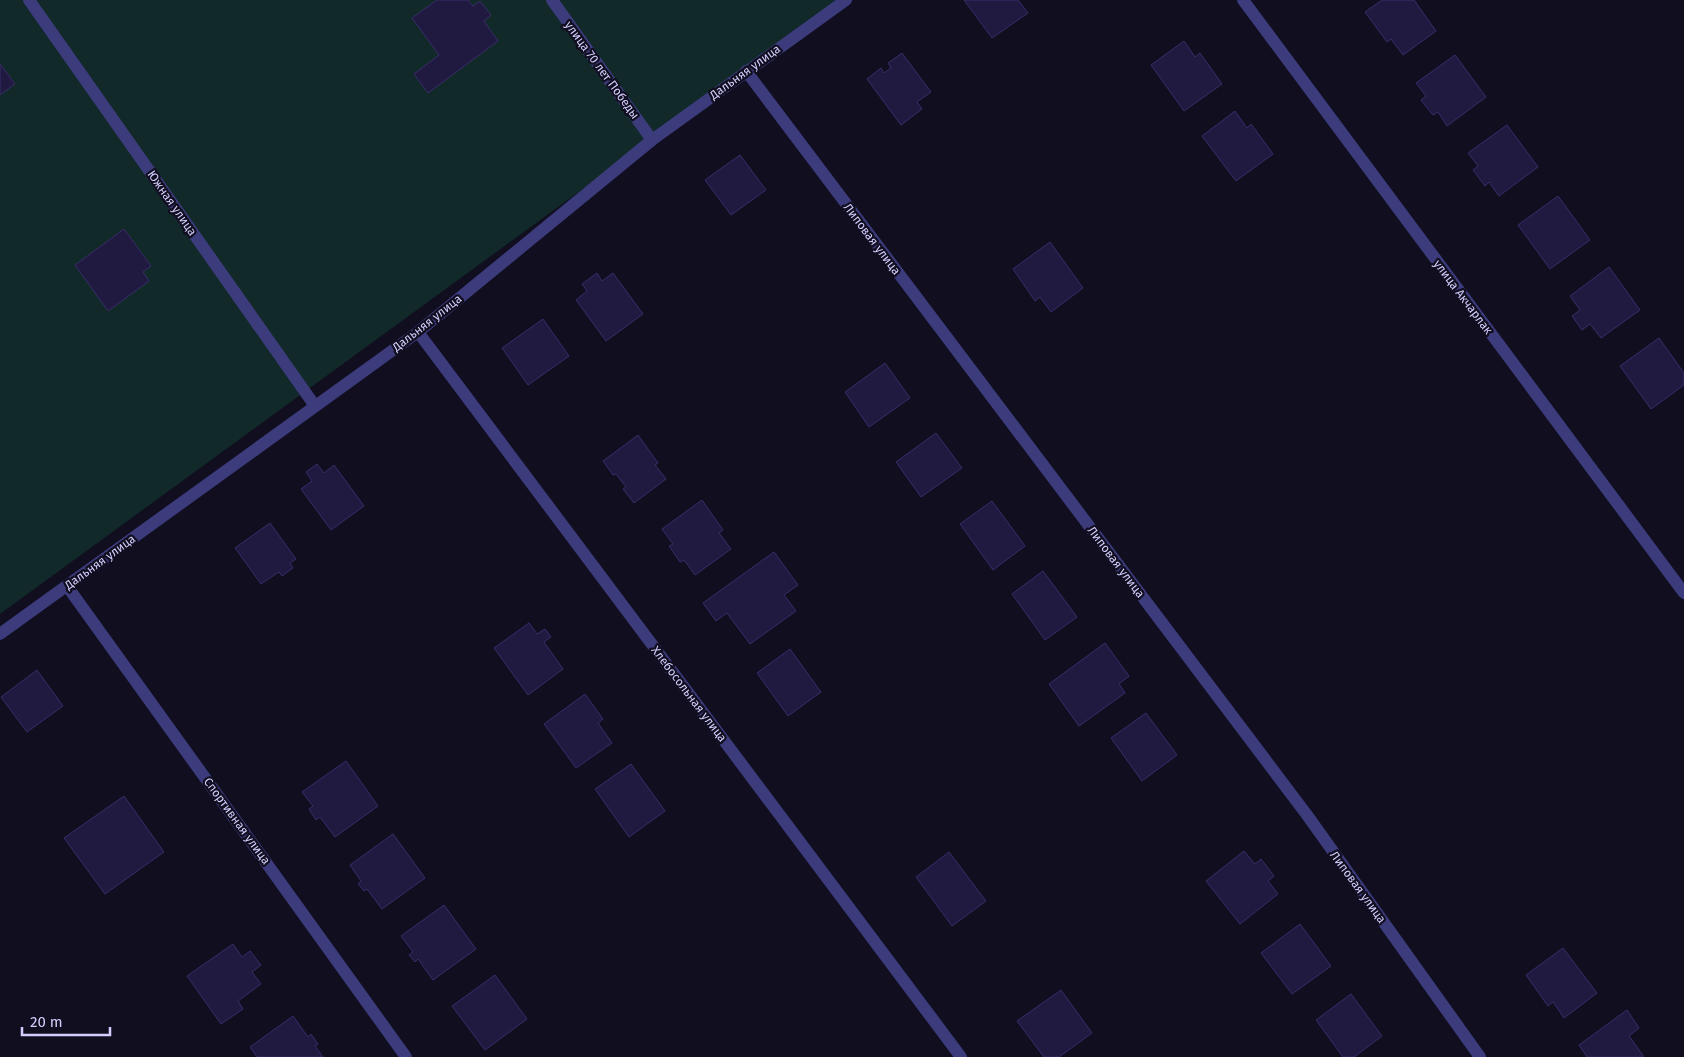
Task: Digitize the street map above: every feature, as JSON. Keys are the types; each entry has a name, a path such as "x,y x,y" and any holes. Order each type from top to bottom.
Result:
{"street":[{"name":"Южная улица","path":"29,0 315,406"},
{"name":"улица 70 лет Победы","path":"552,0 652,140"},
{"name":"Дальняя улица","path":"0,634 418,332 652,140 846,0"},
{"name":"улица Акчарлак","path":"1243,0 1684,594"},
{"name":"Липовая улица","path":"746,71 1307,815 1480,1057"},
{"name":"Хлебосольная улица","path":"418,332 961,1057"},
{"name":"Спортивная улица","path":"67,586 406,1057"}],"green space":[{"path":"0,0 842,0 0,614"}],"building":[{"path":"437,0 468,0 473,6 480,1 491,15 484,21 498,41 428,93 414,74 439,55 412,18"},
{"path":"964,0 1018,0 1028,13 992,38"},
{"path":"1382,0 1414,0 1436,31 1403,55 1391,39 1387,42 1365,12"},
{"path":"1184,41 1195,57 1200,53 1222,84 1184,111 1151,65"},
{"path":"902,53 931,92 917,102 922,109 901,125 867,79 881,68 884,73 891,68 888,63"},
{"path":"1455,55 1486,97 1447,126 1438,112 1433,115 1421,100 1426,96 1416,83"},
{"path":"0,64 15,84 0,95"},
{"path":"1235,111 1247,128 1251,124 1273,154 1236,181 1202,136"},
{"path":"1507,125 1538,167 1499,196 1489,182 1485,186 1473,170 1478,166 1468,153"},
{"path":"740,155 766,190 731,215 705,180"},
{"path":"1558,196 1590,240 1550,269 1518,225"},
{"path":"124,229 151,266 143,272 149,281 108,311 75,265"},
{"path":"1050,242 1083,288 1051,312 1040,297 1035,301 1013,269"},
{"path":"1609,267 1640,310 1601,338 1590,324 1582,330 1572,316 1580,310 1570,296"},
{"path":"597,273 602,281 613,273 643,314 606,341 576,300 587,291 582,284"},
{"path":"543,319 569,356 528,385 502,348"},
{"path":"1659,338 1684,373 1684,385 1651,409 1620,366"},
{"path":"885,363 910,398 869,427 845,392"},
{"path":"936,433 962,468 921,497 896,462"},
{"path":"638,435 658,463 655,465 666,479 634,503 623,489 626,487 616,474 613,475 603,461"},
{"path":"317,464 324,473 334,465 364,506 331,530 301,489 312,481 306,472"},
{"path":"702,500 723,530 719,533 731,549 695,575 684,560 680,562 669,546 673,544 662,529"},
{"path":"992,501 1025,546 993,570 960,524"},
{"path":"270,523 296,559 290,563 293,568 282,576 279,572 261,584 235,548"},
{"path":"774,552 798,585 784,595 796,611 750,644 727,613 716,621 703,603"},
{"path":"1043,571 1077,617 1045,640 1012,594"},
{"path":"529,623 537,634 545,629 551,637 544,642 563,669 528,695 494,648"},
{"path":"1105,643 1129,676 1119,684 1125,693 1079,726 1049,684"},
{"path":"790,649 821,692 788,716 757,673"},
{"path":"37,670 63,706 27,732 1,697"},
{"path":"585,694 603,719 598,723 612,743 576,768 544,724"},
{"path":"1146,713 1177,755 1142,781 1111,738"},
{"path":"346,761 378,806 335,837 320,817 316,820 309,809 313,806 302,792"},
{"path":"631,764 665,811 629,837 595,789"},
{"path":"124,796 164,852 105,894 64,838"},
{"path":"393,834 425,878 382,909 367,889 364,891 358,884 361,881 350,865"},
{"path":"1244,851 1255,864 1261,859 1274,876 1268,881 1278,894 1240,924 1206,881"},
{"path":"949,852 986,901 952,926 916,877"},
{"path":"444,905 476,949 433,980 418,959 415,962 409,955 413,952 401,936"},
{"path":"1300,924 1331,966 1292,994 1261,953"},
{"path":"233,944 242,957 250,951 261,965 252,972 261,984 238,1001 243,1009 221,1024 187,976"},
{"path":"1563,948 1597,993 1564,1018 1553,1002 1548,1006 1526,975"},
{"path":"495,975 527,1019 485,1050 452,1006"},
{"path":"1061,990 1092,1033 1059,1057 1044,1057 1017,1021"},
{"path":"1351,994 1382,1036 1354,1057 1343,1057 1316,1020"},
{"path":"1627,1010 1639,1028 1629,1036 1644,1057 1587,1057 1579,1045"},
{"path":"293,1016 308,1037 311,1034 318,1044 315,1046 323,1057 257,1057 250,1047"}]}
